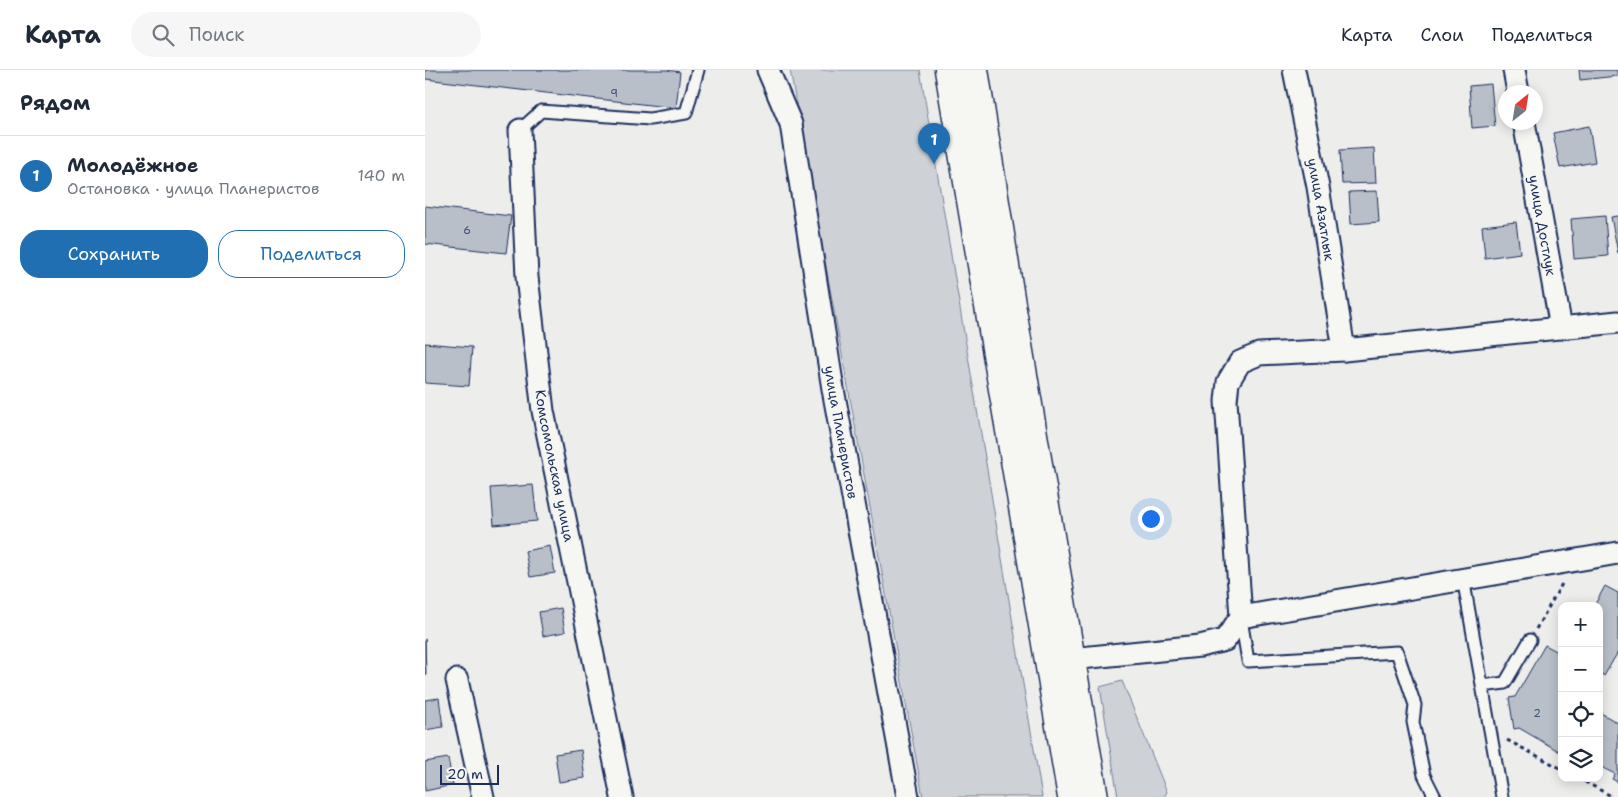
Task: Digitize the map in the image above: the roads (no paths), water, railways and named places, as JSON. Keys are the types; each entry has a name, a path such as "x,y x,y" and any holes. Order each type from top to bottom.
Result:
{"main road":[{"path":"949,70 1072,797"},
{"path":"974,70 1011,304 1094,797"}],"street":[{"name":"улица Планеристов","path":"768,70 791,124 833,389 908,797"},
{"name":"улица Азатлык","path":"1294,70 1318,187 1344,350"},
{"path":"1514,70 1517,85"},
{"name":"Комсомольская улица","path":"520,130 527,277 543,411 622,797"},
{"name":"улица Достлук","path":"1525,130 1561,328"},
{"path":"1071,659 1200,646 1225,640 1241,617 1226,401 1228,382 1240,362 1259,354 1344,350 1618,322"},
{"path":"1241,617 1618,553"},
{"path":"457,680 483,797"}],"lane":[{"path":"520,130 541,111 650,119 686,113 698,70"},
{"path":"1463,578 1502,797"},
{"path":"1241,617 1248,661 1397,652 1415,705 1413,722 1424,775 1435,797"},
{"path":"1482,686 1505,683 1530,640"}],"place":[{"name":"Молодёжное","path":"934,164"}]}
